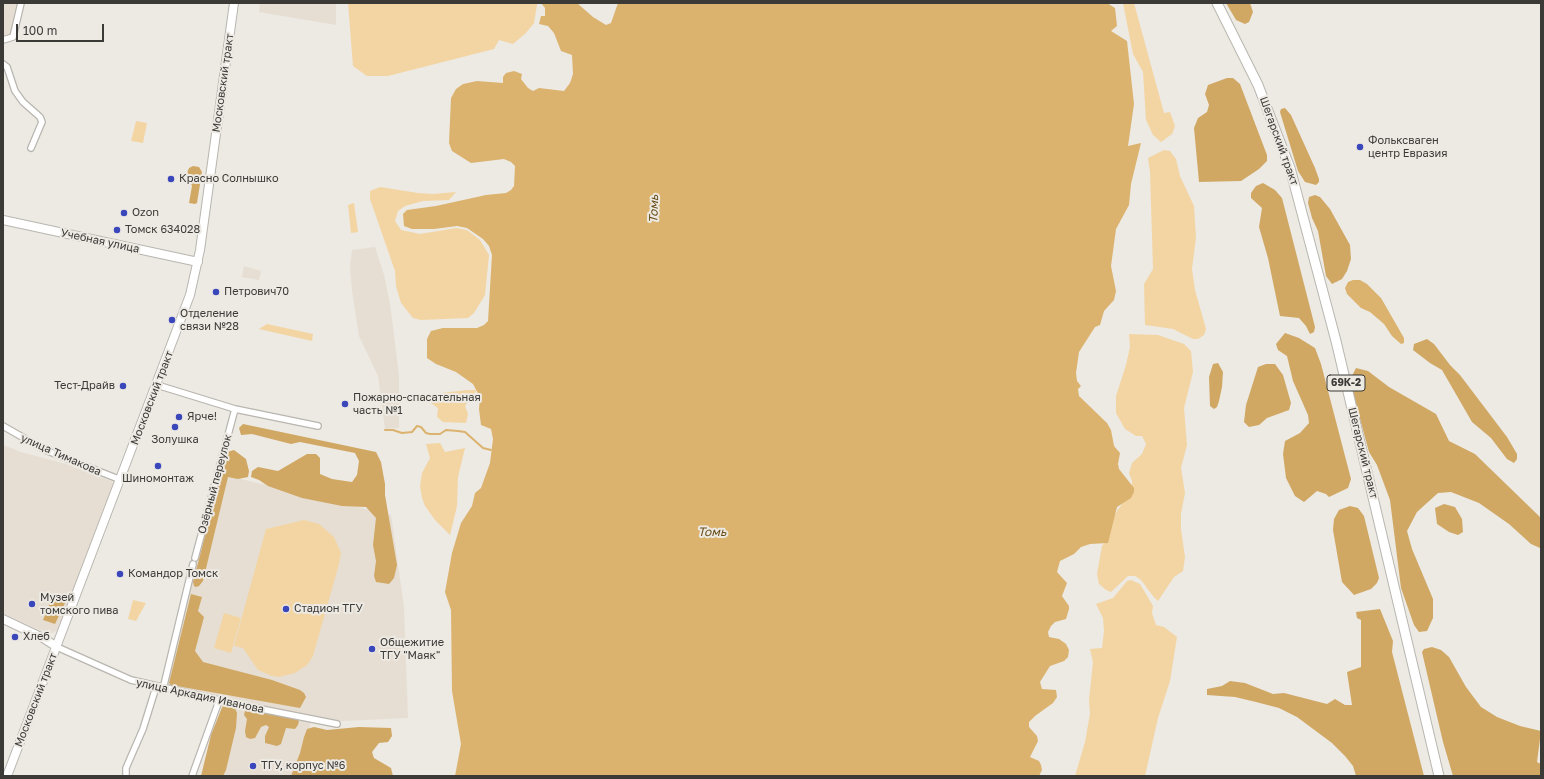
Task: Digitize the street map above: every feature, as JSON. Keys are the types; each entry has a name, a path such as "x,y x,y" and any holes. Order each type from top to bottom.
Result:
{"main road":[{"name":"Московский тракт","path":"8,776 189,301 198,262 234,3"},
{"name":"Шегарский тракт","path":"1216,3 1258,85 1290,168 1338,348 1439,776"},
{"name":"Учебная улица","path":"3,220 198,262"},
{"name":"улица Аркадия Иванова","path":"3,618 43,638 57,647"}],"street":[{"path":"3,40 14,37 21,3"},
{"path":"3,64 7,67 15,92 40,117 42,122 31,148"},
{"path":"157,385 235,409 318,426"},
{"name":"Озёрный переулок","path":"163,689 194,561 235,409"},
{"name":"улица Тимакова","path":"3,426 45,450 121,480"},
{"name":"улица Аркадия Иванова","path":"57,647 131,680 163,689 337,724"},
{"path":"126,776 126,768 143,729 156,687"},
{"path":"192,776 220,701"}],"shaded area":[{"path":"3,3 20,3 12,36 3,38"},
{"path":"260,3 336,3 336,25 259,12"},
{"path":"348,3 537,3 537,5 534,23 526,33 513,44 499,40 494,49 388,76 367,76 353,66"},
{"path":"1123,3 1134,3 1164,113 1170,112 1175,126 1172,134 1161,142 1153,135 1146,120 1143,72 1133,54"},
{"path":"1226,3 1250,3 1253,12 1249,22 1245,24 1236,20"},
{"path":"1227,78 1233,78 1240,84 1267,155 1267,161 1259,169 1241,181 1199,182 1194,128 1198,118 1207,112 1209,105 1205,94 1208,85"},
{"path":"1285,108 1291,115 1315,168 1319,179 1319,182 1316,185 1305,182 1298,171 1280,112 1281,109"},
{"path":"136,121 147,123 143,143 131,141"},
{"path":"1164,150 1170,151 1176,159 1180,176 1194,206 1196,238 1192,269 1195,290 1206,329 1204,335 1198,339 1193,339 1173,329 1145,325 1144,284 1153,269 1150,172 1148,158"},
{"path":"193,166 199,167 202,172 197,203 195,204 189,203 192,186 187,173 189,168"},
{"path":"1263,183 1275,190 1282,198 1315,327 1314,332 1310,334 1306,326 1299,318 1280,316 1268,258 1259,227 1262,208 1251,198 1251,193 1256,186"},
{"path":"380,187 433,194 456,192 449,200 423,201 405,206 398,211 395,221 401,230 420,234 456,228 467,230 480,240 489,255 485,295 474,313 468,318 421,320 413,318 401,303 396,286 395,271 370,199 370,191"},
{"path":"1315,195 1320,197 1330,209 1350,245 1351,259 1347,271 1342,279 1332,284 1326,276 1318,231 1312,218 1308,203 1309,197"},
{"path":"354,203 358,232 351,233 348,205"},
{"path":"375,247 384,275 390,304 399,375 399,428 385,429 378,376 359,336 352,291 350,266 352,250"},
{"path":"244,266 261,271 259,280 242,277"},
{"path":"267,324 313,334 312,341 259,329"},
{"path":"1285,333 1299,338 1315,348 1321,364 1351,479 1348,488 1329,497 1326,494 1317,491 1304,502 1295,496 1286,478 1283,454 1285,441 1300,433 1309,423 1308,415 1293,381 1287,356 1278,350 1276,344"},
{"path":"1129,334 1158,335 1184,344 1191,351 1193,372 1184,408 1187,445 1181,468 1185,493 1181,514 1181,529 1185,557 1183,571 1174,577 1158,601 1141,580 1135,576 1128,576 1111,592 1099,584 1097,574 1102,546 1109,536 1108,528 1117,511 1132,490 1132,481 1129,473 1132,463 1142,454 1146,444 1142,436 1136,436 1125,429 1116,413 1116,396 1130,347"},
{"path":"1427,339 1434,344 1450,365 1460,375 1507,437 1517,454 1517,459 1514,463 1507,459 1491,438 1472,422 1442,370 1413,350 1414,344"},
{"path":"1218,363 1223,372 1222,387 1217,407 1214,409 1210,406 1209,377 1213,364"},
{"path":"1266,364 1275,364 1283,375 1291,403 1289,410 1267,418 1259,425 1249,427 1244,422 1246,405 1258,367"},
{"path":"1356,368 1368,371 1389,387 1436,414 1449,441 1475,454 1541,518 1540,548 1531,544 1509,524 1479,503 1451,492 1438,493 1417,512 1407,531 1412,549 1433,599 1433,618 1427,631 1419,632 1414,625 1401,588 1390,500 1377,465 1369,452 1352,389 1352,376"},
{"path":"477,390 465,406 468,414 466,423 443,422 437,417 438,408 431,403 433,394"},
{"path":"243,424 376,452 381,462 397,565 394,578 389,584 376,582 374,576 376,561 373,545 376,518 366,507 342,506 302,498 268,486 251,477 252,471 258,467 278,471 307,454 316,454 320,458 320,474 332,479 352,482 357,475 359,461 355,453 300,442 291,444 252,434 241,435 239,428"},
{"path":"440,443 445,452 465,448 458,477 457,506 450,535 435,520 425,506 420,486 422,473 430,458 426,444"},
{"path":"3,445 21,452 66,464 116,483 58,630 52,633 39,630 3,613"},
{"path":"234,450 246,459 249,471 248,477 238,479 228,477 203,581 196,587 194,586 193,582 227,452"},
{"path":"220,474 391,515 404,607 408,718 341,721 325,719 165,686"},
{"path":"1444,504 1455,507 1462,519 1463,532 1458,535 1449,532 1437,524 1435,508"},
{"path":"1350,506 1358,508 1364,516 1379,578 1377,583 1371,589 1354,595 1342,582 1333,530 1334,519 1339,510"},
{"name":"Стадион ТГУ","path":"304,520 319,524 334,537 341,553 339,564 313,656 307,665 295,673 279,677 272,676 258,670 243,648 234,646 266,529"},
{"path":"1131,580 1140,584 1153,606 1152,613 1156,625 1164,627 1177,637 1170,681 1158,718 1145,776 1075,776 1085,742 1090,714 1089,700 1093,662 1090,649 1102,648 1104,631 1103,618 1096,604 1113,598 1127,581"},
{"path":"191,594 202,597 198,611 204,617 195,651 203,662 272,680 300,690 306,697 300,708 171,685 169,683"},
{"path":"52,598 65,603 55,624 43,620"},
{"path":"133,600 146,603 136,621 128,619"},
{"path":"1380,609 1393,641 1392,652 1424,776 1356,776 1353,766 1332,743 1297,717 1279,708 1256,702 1235,697 1207,695 1207,689 1222,686 1230,681 1245,683 1273,694 1284,693 1327,704 1335,699 1345,705 1352,705 1347,672 1361,667 1361,620 1357,618 1356,612"},
{"path":"224,613 241,618 231,653 214,648"},
{"path":"1432,647 1441,650 1449,657 1466,687 1481,707 1497,717 1520,726 1541,731 1537,762 1541,764 1541,776 1453,776 1443,742 1422,652 1424,649"},
{"path":"223,705 235,708 237,713 236,728 226,770 223,776 201,776 211,735"},
{"path":"236,707 311,722 295,776 215,776"},
{"path":"248,709 296,718 299,721 298,725 295,729 286,728 281,744 277,746 265,743 265,736 269,727 266,725 261,727 255,738 250,739 246,737 245,731 247,719 244,715 245,711"},
{"path":"314,727 327,730 359,727 391,728 392,736 388,742 379,743 372,752 374,758 391,768 393,776 291,776 307,729"}],"water":[{"name":"Томь","path":"541,3 577,3 593,17 606,25 611,23 618,3 1107,3 1115,8 1117,26 1111,31 1127,41 1134,104 1128,146 1141,143 1131,184 1129,205 1116,229 1111,266 1116,291 1114,300 1104,311 1100,325 1095,327 1079,352 1076,373 1077,381 1081,386 1078,389 1079,396 1107,423 1111,430 1114,446 1120,453 1118,464 1119,469 1134,488 1134,492 1131,498 1117,507 1108,543 1090,544 1081,547 1074,554 1060,561 1057,572 1067,583 1062,596 1069,606 1069,609 1066,619 1055,622 1048,632 1049,637 1059,639 1066,644 1069,650 1068,657 1064,661 1050,666 1040,682 1042,689 1056,690 1057,697 1053,703 1029,722 1029,727 1037,736 1038,741 1030,757 1039,761 1041,765 1042,770 1039,776 455,776 461,744 452,691 451,610 445,592 452,553 461,523 472,506 475,493 481,488 490,463 493,439 491,429 481,425 479,409 480,397 473,384 456,372 436,364 427,358 427,339 431,331 443,328 477,328 484,325 488,321 492,255 489,246 483,239 467,228 457,226 434,229 412,229 404,226 403,214 407,210 436,206 486,195 506,193 514,186 515,166 511,162 504,159 471,163 452,151 449,143 451,98 456,89 463,84 477,81 503,83 503,77 506,73 514,71 522,74 521,79 528,88 533,91 539,88 564,91 570,83 573,74 572,55 561,51 554,33 548,26 539,24 541,16 545,16 545,8"},
{"path":"1360,280 1367,284 1381,298 1404,338 1404,343 1401,344 1392,336 1384,324 1370,312 1361,308 1347,294 1345,288 1348,282"}],"waterway":[{"path":"385,430 393,430 402,433 412,432 417,426 421,427 426,433 430,434 440,434 446,430 465,432 483,448 491,450"}],"place":[{"name":"Фольксваген центр Евразия","path":"1360,147"},
{"name":"Красно Солнышко","path":"171,179"},
{"name":"Ozon","path":"124,213"},
{"name":"Томск 634028","path":"117,230"},
{"name":"Петрович70","path":"216,292"},
{"name":"Отделение связи №28","path":"172,320"},
{"name":"Тест-Драйв","path":"123,386"},
{"name":"Пожарно-спасательная часть №1","path":"345,404"},
{"name":"Ярче!","path":"179,417"},
{"name":"Золушка","path":"175,427"},
{"name":"Шиномонтаж","path":"158,466"},
{"name":"Командор Томск","path":"120,574"},
{"name":"Музей томского пива","path":"32,604"},
{"name":"Стадион ТГУ","path":"286,609"},
{"name":"Хлеб","path":"15,637"},
{"name":"Общежитие ТГУ \"Маяк\"","path":"372,649"},
{"name":"ТГУ, корпус №6","path":"253,766"}]}
